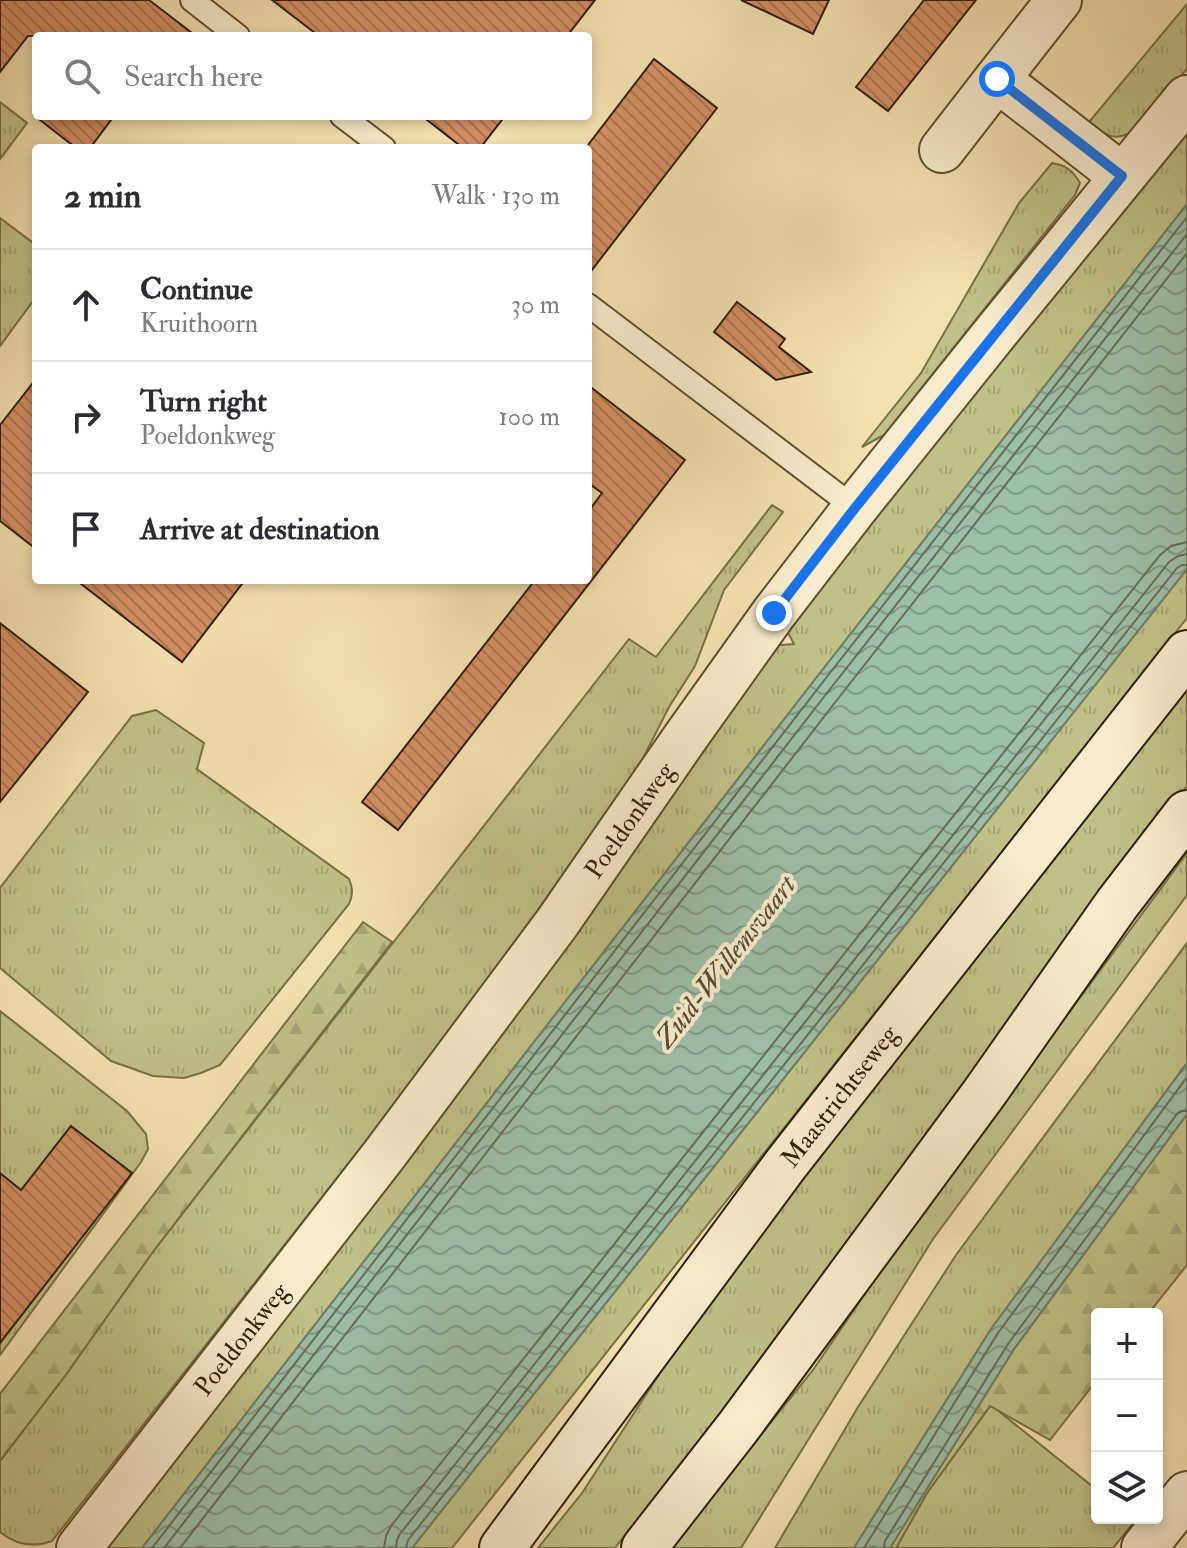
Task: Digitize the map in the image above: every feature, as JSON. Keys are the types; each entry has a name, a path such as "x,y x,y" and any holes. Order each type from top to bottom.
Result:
{"street":[{"path":"942,150 1059,0"},
{"path":"997,79 1122,176"},
{"name":"Poeldonkweg","path":"79,1548 384,1155 521,972 774,613 855,508 1187,98"},
{"name":"Maastrichtseweg","path":"502,1548 786,1164 1187,653"},
{"path":"644,1548 764,1392 985,1092 1117,904 1187,813"},
{"path":"1144,1548 1187,1494"}],"lane":[{"path":"192,0 233,32"},
{"path":"347,120 379,144"},
{"path":"592,308 855,508"}],"green space":[{"path":"1187,4 1187,69 1130,133 1118,137 1104,133 1089,122"},
{"path":"0,102 27,123 0,159"},
{"path":"1187,119 1187,204 142,1548 96,1548 768,646 794,644 784,625"},
{"path":"1052,163 1072,172 1080,183 1075,195 884,435 862,447 921,373 1019,203"},
{"path":"0,218 32,242 32,302 0,346"},
{"path":"772,505 783,512 724,590 695,666 669,707 639,766 410,1085 52,1541 25,1544 0,1532 0,1461 152,1253 629,639 656,657"},
{"path":"1187,569 1187,618 452,1548 412,1548"},
{"path":"1187,690 1187,786 751,1374 615,1548 538,1548 582,1493 770,1213"},
{"path":"156,710 204,743 197,769 349,879 352,889 349,904 220,1065 184,1078 153,1076 111,1061 0,968 0,888 132,716"},
{"path":"1187,853 1187,895 933,1239 741,1548 670,1548 813,1370 914,1222"},
{"path":"363,922 392,942 152,1253 0,1461 0,1394"},
{"path":"1187,943 1187,1063 991,1329 854,1548 775,1548 858,1407 956,1255"},
{"path":"0,1011 127,1111 146,1134 148,1149 0,1355"},
{"path":"1187,1114 1187,1265 1153,1308 1091,1308 1091,1388 1050,1440 990,1406 927,1493 896,1548 890,1548 1014,1349"},
{"path":"991,1405 1091,1485 1091,1524 1133,1524 1113,1548 896,1548 927,1493"}],"water":[{"name":"Zuid-Willemsvaart","path":"1187,204 1187,569 412,1548 142,1548 813,682"},
{"path":"1187,1063 1187,1114 1014,1349 890,1548 854,1548 991,1329"}],"building":[{"path":"0,0 149,0 191,32 32,32 32,36 28,36 0,72"},
{"path":"272,0 595,0 570,32 314,32"},
{"path":"741,0 829,0 813,34"},
{"path":"924,0 976,0 888,111 856,87"},
{"path":"654,59 717,108 592,270 592,144 589,144"},
{"path":"40,120 111,120 93,144 71,144"},
{"path":"427,120 502,120 483,144 458,144"},
{"path":"737,302 785,339 779,347 811,372 776,380 714,332"},
{"path":"32,384 32,546 0,521 0,425"},
{"path":"592,388 685,460 592,580 592,507 602,493 592,486"},
{"path":"81,584 242,584 182,662"},
{"path":"532,584 589,584 398,830 362,802"},
{"path":"0,623 88,692 0,802"},
{"path":"71,1126 132,1173 0,1343 0,1173 21,1190"}],"route":[{"path":"774,613 1122,176 997,79"}]}
